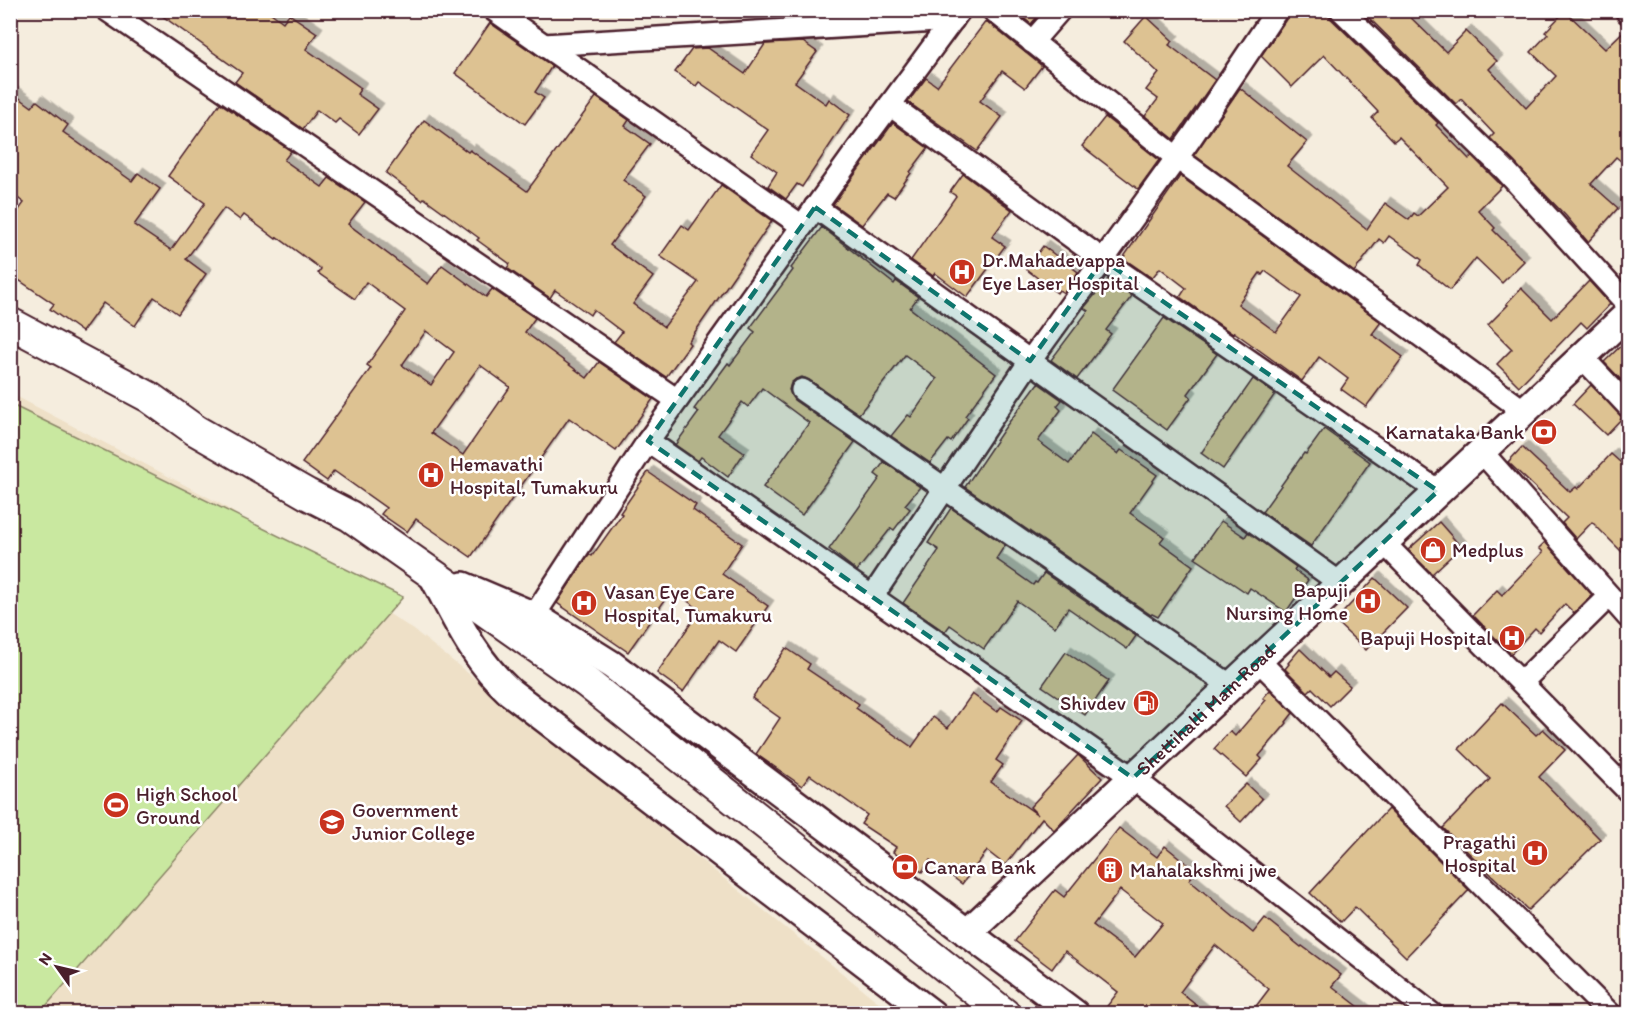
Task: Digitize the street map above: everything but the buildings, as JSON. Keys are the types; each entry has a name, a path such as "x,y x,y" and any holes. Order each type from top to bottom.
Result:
{"main road":[{"path":"10,323 149,397 195,430 350,516 432,574 528,626 586,682 1005,1014"}],"street":[{"path":"107,10 677,400"},
{"path":"494,10 802,226"},
{"path":"993,10 1177,158 1524,411"},
{"path":"1032,42 1060,10"},
{"path":"872,597 1030,361 1177,158 1277,10"},
{"path":"1341,10 1505,170 1629,305"},
{"path":"544,45 956,15"},
{"path":"956,15 648,441 528,626 612,665 1075,1014"},
{"path":"890,105 1102,260 1438,491"},
{"path":"815,207 1340,583"},
{"name":"Shettihalli Main Road","path":"967,933 1629,314"},
{"path":"1582,357 1629,406"},
{"path":"802,390 1231,686"},
{"path":"648,441 1133,778 1432,1014"},
{"path":"1481,451 1629,617"},
{"path":"1383,542 1629,791"},
{"path":"432,574 473,650 492,675 510,692 932,1014"},
{"path":"1522,682 1609,596"},
{"path":"1258,660 1611,1014"}],"highlighted area":[{"path":"815,207 1030,361 1103,260 1438,491 1133,778 648,441"}],"shaded area":[{"name":"Government Junior College","path":"10,393 219,503 414,630 892,1013 11,1013"}],"green space":[{"name":"High School Ground","path":"10,404 403,597 39,1014 10,1013"}],"place":[{"name":"Dr.Mahadevappa Eye Laser Hospital","path":"962,272"},
{"name":"Karnataka Bank","path":"1544,432"},
{"name":"Hemavathi Hospital, Tumakuru","path":"431,475"},
{"name":"Medplus","path":"1433,550"},
{"name":"Bapuji Nursing Home","path":"1368,601"},
{"name":"Vasan Eye Care Hospital, Tumakuru","path":"584,603"},
{"name":"Bapuji Hospital","path":"1512,638"},
{"name":"Shivdev","path":"1146,703"},
{"name":"High School Ground","path":"116,805"},
{"name":"Government Junior College","path":"332,822"},
{"name":"Pragathi Hospital","path":"1535,853"},
{"name":"Canara Bank","path":"905,867"},
{"name":"Mahalakshmi jwe","path":"1110,870"}]}
